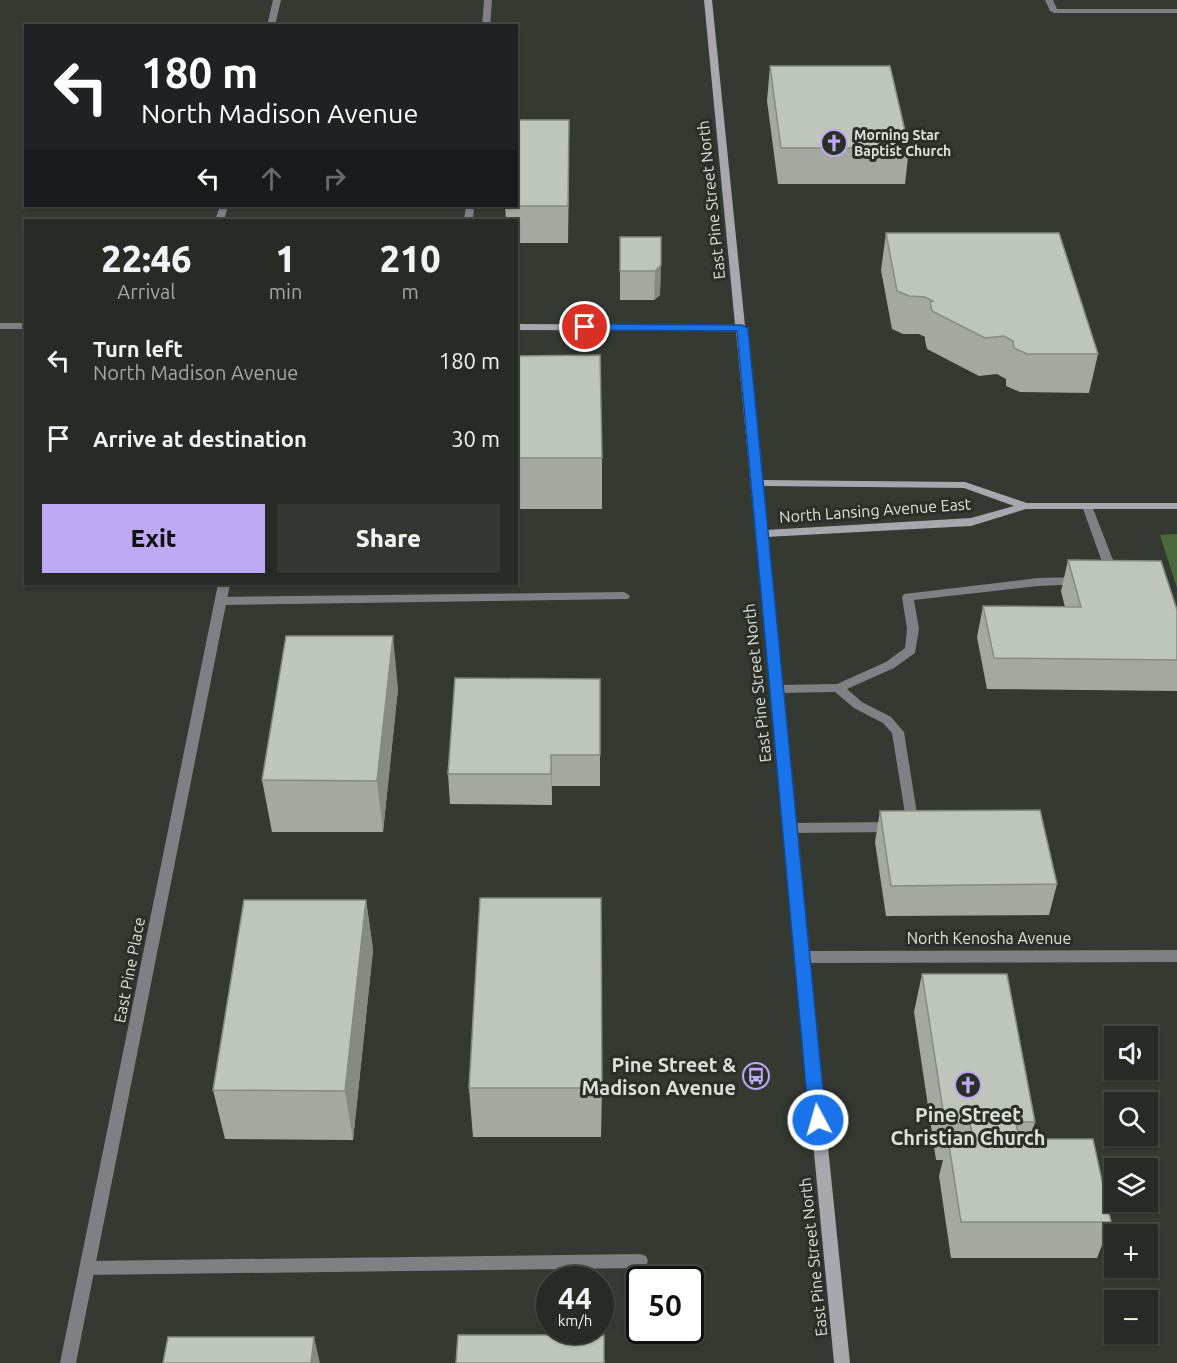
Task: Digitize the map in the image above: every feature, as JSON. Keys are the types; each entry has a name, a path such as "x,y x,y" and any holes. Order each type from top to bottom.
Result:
{"main road":[{"name":"East Pine Street North","path":"708,0 842,1363"},
{"path":"518,327 742,328"},
{"name":"North Lansing Avenue East","path":"757,483 965,485 1026,506"},
{"name":"North Lansing Avenue East","path":"760,534 971,522 1026,506 1177,506"}],"street":[{"path":"271,24 277,0"},
{"path":"486,24 488,0"},
{"path":"1049,0 1054,11 1177,11"},
{"path":"0,326 24,326"},
{"path":"776,689 838,688 890,665 911,650 913,629 909,597 1038,582 1114,579 1087,506"},
{"name":"East Pine Place","path":"69,1363 225,585"},
{"path":"221,601 624,596"},
{"path":"789,828 914,826 898,732 887,720 858,705 838,688"},
{"name":"North Kenosha Avenue","path":"802,957 1177,956"},
{"path":"87,1268 640,1261"}],"green space":[{"path":"1177,534 1177,588 1160,535"}],"building":[{"path":"770,66 890,66 909,148 781,148"},
{"path":"518,120 569,120 568,206 518,206"},
{"path":"886,233 1059,233 1098,354 1027,354 1014,348 1013,341 1004,336 985,338 932,311 930,302 933,301 897,291"},
{"path":"620,237 661,237 661,265 655,271 620,271"},
{"path":"600,355 602,458 518,458 518,356"},
{"path":"1068,560 1161,561 1177,610 1177,660 994,658 983,606 1081,607"},
{"path":"286,636 393,636 377,781 262,780"},
{"path":"455,678 600,679 600,755 551,755 551,774 448,774"},
{"path":"1040,810 1057,884 891,886 880,811"},
{"path":"480,898 601,898 602,1088 469,1088"},
{"path":"244,900 366,900 345,1091 213,1090"},
{"name":"Pine Street Christian Church","path":"922,974 1007,974 1035,1122 1016,1122 1019,1139 1093,1139 1104,1190 1104,1212 1109,1212 1111,1222 961,1222 948,1139 973,1139 970,1123 945,1123"},
{"path":"458,1335 536,1335 536,1344 604,1344 604,1363 456,1363"},
{"path":"168,1337 314,1337 311,1363 163,1363"}],"place":[{"name":"Morning Star Baptist Church","path":"834,143"},
{"name":"Pine Street & Madison Avenue","path":"756,1076"},
{"name":"Pine Street Christian Church","path":"968,1085"}],"route":[{"path":"585,327 742,328 818,1120"}]}
